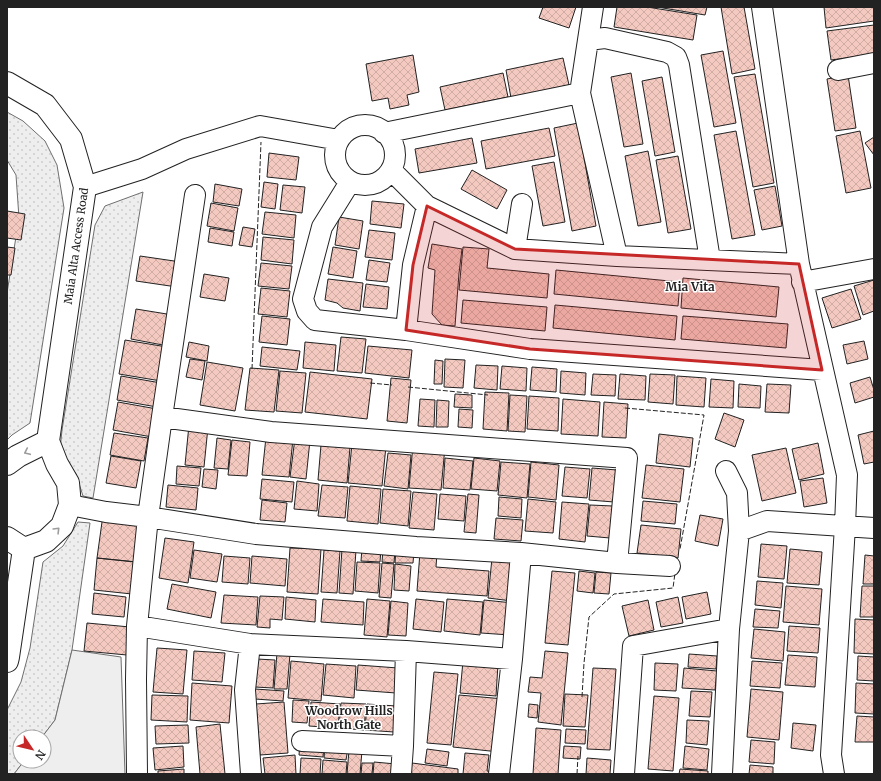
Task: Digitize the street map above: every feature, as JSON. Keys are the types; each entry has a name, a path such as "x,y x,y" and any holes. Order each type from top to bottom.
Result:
{"street":[{"path":"593,7 580,93 616,256"},
{"path":"762,7 800,273 846,475 845,526 831,755 834,774"},
{"path":"588,40 605,38 667,52 676,57 680,65 710,260"},
{"path":"838,70 874,63"},
{"name":"Maia Alta Access Road","path":"7,82 45,105 71,139 85,187 48,441 57,464 68,483 70,505 62,526 46,541 16,544 10,650 7,661"},
{"path":"384,133 580,93"},
{"path":"85,187 142,169 186,149 260,126 339,140"},
{"path":"357,126 369,126 384,133 389,137 394,148 395,159 391,170 383,179 373,184 361,185 350,182 341,174 336,164 335,152 339,140 347,132 357,126"},
{"path":"391,170 427,206 515,249 616,256 710,260 800,273 874,269"},
{"path":"350,182 322,227 303,299 307,311 315,320 406,330 530,349 822,370"},
{"path":"137,774 137,626 148,517 195,196"},
{"path":"515,249 522,204"},
{"path":"406,330 413,265 427,206"},
{"path":"162,417 271,432 627,458 617,563"},
{"path":"7,464 18,456 48,441"},
{"path":"722,774 730,629 739,531 737,493 726,471"},
{"path":"70,505 106,512 256,534 416,547 522,553 617,563 670,566"},
{"path":"739,531 767,521 874,528"},
{"path":"499,774 522,553"},
{"path":"137,626 250,644 406,651 512,659"},
{"path":"624,774 633,646 730,629"},
{"path":"250,644 245,690 251,774"},
{"path":"402,774 406,651"},
{"path":"302,741 403,746"}],"highlighted area":[{"path":"427,206 515,249 799,264 822,370 530,349 406,330 413,265"}],"shaded area":[{"path":"7,112 23,121 45,141 57,165 64,208 30,423 7,440 7,293 19,218 16,175 7,160"},
{"path":"143,192 93,498 83,496 76,474 60,450 95,225 105,206"},
{"path":"78,522 90,523 72,650 55,720 48,729 12,729 12,769 18,769 14,774 7,774 7,710 21,682 30,648 43,562 63,546"},
{"path":"72,650 121,657 125,774 14,774 18,769 52,769 52,729 48,729 55,720"}],"building":[{"path":"543,7 576,7 569,28 539,18"},
{"path":"617,7 647,7 697,15 693,40 614,27"},
{"path":"657,7 707,7 705,15"},
{"path":"721,7 744,7 755,69 732,74"},
{"path":"824,7 874,7 874,21 826,28"},
{"path":"874,25 874,54 831,60 827,31"},
{"path":"723,51 736,123 714,127 701,55"},
{"path":"413,55 419,92 407,95 409,105 390,109 388,98 372,101 366,64"},
{"path":"563,58 569,85 511,98 506,70"},
{"path":"503,73 508,97 445,110 440,87"},
{"path":"631,73 643,144 624,147 611,77"},
{"path":"755,74 774,183 753,187 734,77"},
{"path":"848,75 856,128 835,131 827,79"},
{"path":"662,77 675,152 655,156 642,81"},
{"path":"578,123 596,226 572,231 554,128"},
{"path":"549,128 555,156 486,169 481,141"},
{"path":"736,131 755,235 732,239 714,135"},
{"path":"860,131 871,188 846,193 836,136"},
{"path":"874,137 874,155 865,143"},
{"path":"472,138 477,163 419,173 415,149"},
{"path":"648,151 661,222 638,226 625,156"},
{"path":"269,153 299,157 296,180 267,177"},
{"path":"678,156 691,229 668,233 656,160"},
{"path":"554,162 565,222 543,226 532,166"},
{"path":"472,170 507,190 497,209 461,189"},
{"path":"264,182 278,184 275,209 261,207"},
{"path":"215,184 242,189 239,206 213,202"},
{"path":"283,185 305,187 302,213 280,210"},
{"path":"775,186 782,226 762,230 754,190"},
{"path":"372,201 404,204 401,228 370,224"},
{"path":"211,203 238,208 234,231 207,226"},
{"path":"7,211 25,214 21,240 7,238"},
{"path":"265,212 296,215 294,238 262,234"},
{"path":"339,217 363,221 359,249 335,245"},
{"path":"243,227 255,229 252,247 239,245"},
{"path":"210,228 234,232 232,246 208,242"},
{"path":"369,230 395,233 392,260 365,257"},
{"path":"263,237 294,240 292,264 261,260"},
{"path":"432,244 462,249 455,326 442,325 432,314 435,270 428,268"},
{"path":"7,247 15,248 11,275 7,275"},
{"path":"333,247 357,251 353,278 328,274"},
{"path":"463,247 489,249 487,268 549,274 547,298 459,290"},
{"path":"140,256 181,262 177,287 136,281"},
{"path":"369,260 390,263 387,282 366,280"},
{"path":"261,263 292,266 289,289 258,286"},
{"path":"556,270 680,282 678,306 554,294"},
{"path":"204,274 229,278 225,301 200,297"},
{"path":"683,278 779,287 776,317 681,308"},
{"path":"328,279 363,283 360,311 343,308 337,303 325,300"},
{"path":"874,280 874,311 863,315 854,286"},
{"path":"366,284 389,287 387,309 363,307"},
{"path":"261,288 290,291 287,317 258,314"},
{"path":"851,289 861,319 832,328 822,298"},
{"path":"463,300 547,307 545,331 461,323"},
{"path":"555,305 677,316 675,340 553,328"},
{"path":"136,309 173,315 168,346 131,339"},
{"path":"262,316 290,319 287,345 259,342"},
{"path":"683,316 788,324 786,348 681,339"},
{"path":"341,337 366,339 362,373 337,371"},
{"path":"125,340 167,347 161,381 119,374"},
{"path":"864,341 868,359 847,364 843,345"},
{"path":"189,342 209,346 207,361 186,357"},
{"path":"305,342 336,345 334,371 303,368"},
{"path":"368,346 412,350 409,378 365,373"},
{"path":"262,347 300,351 297,370 260,366"},
{"path":"190,359 205,361 202,380 186,377"},
{"path":"445,359 465,360 463,388 444,387"},
{"path":"435,360 443,361 442,384 434,384"},
{"path":"207,362 243,368 235,411 200,405"},
{"path":"476,365 498,366 497,390 474,388"},
{"path":"502,366 527,368 526,391 500,389"},
{"path":"532,367 557,369 556,392 530,390"},
{"path":"250,368 279,370 274,412 245,410"},
{"path":"280,371 306,373 302,413 276,411"},
{"path":"561,371 586,373 585,395 560,393"},
{"path":"310,372 372,379 367,419 305,412"},
{"path":"593,374 616,375 615,396 591,395"},
{"path":"620,374 646,376 645,400 618,399"},
{"path":"650,374 675,375 673,404 648,402"},
{"path":"121,376 161,383 157,407 117,400"},
{"path":"677,376 706,378 704,407 676,405"},
{"path":"870,377 874,390 874,397 855,403 850,383"},
{"path":"391,378 411,380 407,423 387,421"},
{"path":"711,379 734,381 733,408 709,407"},
{"path":"739,384 761,386 760,408 738,407"},
{"path":"767,384 791,385 789,413 765,412"},
{"path":"485,392 509,393 507,431 483,429"},
{"path":"455,394 472,395 472,408 454,407"},
{"path":"510,395 527,396 525,432 508,431"},
{"path":"529,396 559,398 558,431 527,429"},
{"path":"420,399 435,400 434,427 418,426"},
{"path":"563,399 600,402 598,436 561,434"},
{"path":"437,400 449,401 448,427 436,427"},
{"path":"118,402 157,409 152,437 113,430"},
{"path":"604,402 628,404 626,438 602,437"},
{"path":"459,409 473,410 472,428 458,427"},
{"path":"724,413 744,420 735,447 715,439"},
{"path":"189,425 208,427 204,467 185,465"},
{"path":"874,431 874,462 864,464 858,435"},
{"path":"114,433 148,438 144,461 110,455"},
{"path":"659,434 693,438 690,467 656,463"},
{"path":"266,437 293,439 289,477 262,475"},
{"path":"217,438 231,440 228,469 214,468"},
{"path":"295,438 310,440 306,479 290,477"},
{"path":"232,440 250,442 247,476 228,475"},
{"path":"818,443 824,474 799,480 792,449"},
{"path":"352,444 386,446 382,486 348,483"},
{"path":"321,445 350,447 347,483 318,480"},
{"path":"413,445 445,447 441,490 409,488"},
{"path":"786,448 796,493 762,501 752,455"},
{"path":"388,453 411,455 408,489 384,486"},
{"path":"111,456 141,461 136,488 106,483"},
{"path":"445,458 473,461 470,490 443,488"},
{"path":"474,458 500,461 497,491 471,489"},
{"path":"501,462 530,464 527,498 498,495"},
{"path":"531,462 559,465 556,500 528,497"},
{"path":"646,465 684,469 680,502 642,498"},
{"path":"177,466 201,468 199,486 176,484"},
{"path":"565,467 590,469 587,498 562,496"},
{"path":"592,468 617,470 614,502 589,500"},
{"path":"204,469 218,470 216,489 202,487"},
{"path":"823,478 827,503 804,507 800,481"},
{"path":"262,479 294,482 292,502 260,499"},
{"path":"297,481 319,484 317,511 294,509"},
{"path":"168,485 198,488 196,510 166,507"},
{"path":"322,485 348,487 345,518 318,516"},
{"path":"350,486 381,489 378,524 347,521"},
{"path":"383,489 411,491 408,526 380,523"},
{"path":"413,492 437,494 434,530 409,528"},
{"path":"440,494 466,496 464,521 438,519"},
{"path":"468,494 479,495 476,533 464,532"},
{"path":"499,497 522,499 521,518 498,516"},
{"path":"528,499 556,502 553,533 525,531"},
{"path":"262,500 287,503 285,522 260,520"},
{"path":"643,501 677,504 675,524 641,521"},
{"path":"562,502 589,504 585,542 559,539"},
{"path":"590,505 613,506 610,538 587,536"},
{"path":"700,515 723,519 718,546 695,541"},
{"path":"103,518 142,527 137,562 97,558"},
{"path":"496,518 523,520 521,541 494,539"},
{"path":"641,525 681,529 678,558 637,553"},
{"path":"165,538 194,542 188,583 159,578"},
{"path":"761,544 787,546 784,579 758,577"},
{"path":"290,548 321,549 318,594 287,592"},
{"path":"362,548 381,549 380,562 361,561"},
{"path":"342,549 356,550 353,594 339,593"},
{"path":"383,549 395,550 394,563 382,562"},
{"path":"396,549 414,551 413,563 395,563"},
{"path":"790,549 822,552 819,585 787,583"},
{"path":"194,550 222,554 217,582 190,578"},
{"path":"324,550 340,551 337,593 321,592"},
{"path":"420,552 437,553 436,567 489,571 487,596 417,591"},
{"path":"865,555 874,556 874,584 863,584"},
{"path":"224,556 250,558 248,584 222,582"},
{"path":"252,556 287,559 285,586 250,583"},
{"path":"97,558 135,562 132,594 94,590"},
{"path":"492,558 516,560 512,601 488,598"},
{"path":"357,562 380,563 378,593 355,591"},
{"path":"382,563 394,564 391,598 379,597"},
{"path":"395,564 411,566 409,591 394,590"},
{"path":"552,571 575,573 568,645 545,643"},
{"path":"579,571 595,573 593,593 577,591"},
{"path":"596,572 611,573 609,594 594,593"},
{"path":"757,581 783,583 781,608 755,605"},
{"path":"172,584 216,592 211,618 167,609"},
{"path":"786,586 822,589 819,625 783,622"},
{"path":"862,586 874,586 874,617 860,617"},
{"path":"707,592 711,614 686,619 682,597"},
{"path":"94,593 126,597 124,617 92,614"},
{"path":"224,595 258,597 256,625 221,623"},
{"path":"260,596 284,597 282,620 270,619 270,628 257,627"},
{"path":"286,597 316,600 315,622 285,619"},
{"path":"678,597 683,623 661,627 656,602"},
{"path":"323,599 364,602 363,625 321,622"},
{"path":"367,599 390,601 387,637 364,635"},
{"path":"416,599 444,602 441,632 413,629"},
{"path":"447,599 483,602 480,635 444,631"},
{"path":"484,600 513,603 510,635 481,633"},
{"path":"648,600 654,630 629,636 622,606"},
{"path":"391,601 408,603 406,636 388,635"},
{"path":"755,609 780,611 778,628 753,627"},
{"path":"855,619 874,620 874,654 854,653"},
{"path":"87,623 130,627 127,655 84,651"},
{"path":"789,626 820,628 818,653 787,651"},
{"path":"754,629 785,632 783,661 751,658"},
{"path":"157,648 187,650 183,694 153,692"},
{"path":"194,651 225,653 222,682 192,680"},
{"path":"545,651 568,653 561,725 538,722 541,693 528,692 530,677 542,678"},
{"path":"277,653 290,654 287,689 274,689"},
{"path":"689,654 717,656 716,669 688,667"},
{"path":"788,655 817,657 815,687 785,685"},
{"path":"858,656 874,657 874,681 857,680"},
{"path":"257,659 275,660 273,688 255,687"},
{"path":"291,661 324,664 321,701 288,698"},
{"path":"463,661 498,664 496,696 460,693"},
{"path":"752,661 782,663 780,688 750,686"},
{"path":"655,663 678,664 676,691 654,690"},
{"path":"326,664 356,666 354,698 323,695"},
{"path":"358,665 398,668 396,693 356,690"},
{"path":"593,668 616,669 610,750 587,749"},
{"path":"684,668 717,671 715,690 682,688"},
{"path":"434,672 458,674 451,745 427,743"},
{"path":"192,683 232,686 229,723 190,720"},
{"path":"856,683 874,684 874,714 855,713"},
{"path":"255,689 284,691 283,701 255,699"},
{"path":"751,689 783,692 779,740 747,737"},
{"path":"691,691 712,692 710,717 689,716"},
{"path":"565,694 588,695 585,727 563,726"},
{"path":"152,695 188,696 187,722 151,720"},
{"path":"459,695 504,699 499,752 453,747"},
{"path":"654,696 679,698 673,771 648,769"},
{"path":"293,700 309,701 307,723 292,722"},
{"path":"284,702 288,753 260,755 256,704"},
{"path":"311,702 340,704 338,728 309,726"},
{"path":"341,703 366,704 364,730 339,728"},
{"path":"367,704 396,706 394,732 365,730"},
{"path":"529,704 538,705 537,718 528,717"},
{"path":"857,716 874,717 874,742 855,742"},
{"path":"687,720 709,721 707,745 686,743"},
{"path":"793,723 816,725 813,751 791,748"},
{"path":"220,724 225,774 200,774 196,727"},
{"path":"188,725 189,743 156,744 155,726"},
{"path":"536,728 561,730 558,774 533,774"},
{"path":"566,729 586,730 585,744 565,743"},
{"path":"751,740 775,742 774,764 749,762"},
{"path":"300,743 324,745 323,757 299,755"},
{"path":"183,746 184,767 155,770 153,748"},
{"path":"325,746 348,748 346,760 324,758"},
{"path":"564,746 581,747 580,759 563,758"},
{"path":"685,746 709,749 707,770 683,768"},
{"path":"427,749 449,752 447,766 425,763"},
{"path":"349,750 362,751 360,774 347,774"},
{"path":"465,753 489,755 487,771 498,772 498,774 463,774"},
{"path":"295,755 296,774 265,774 263,758"},
{"path":"301,758 321,759 320,774 300,774"},
{"path":"587,758 611,760 610,774 586,774"},
{"path":"323,760 347,762 346,774 322,774"},
{"path":"374,762 396,764 395,774 373,774"},
{"path":"362,763 373,763 372,774 361,774"},
{"path":"412,763 458,769 458,774 410,774"},
{"path":"750,765 773,767 773,774 749,774"},
{"path":"184,769 184,774 158,774 158,771"},
{"path":"680,769 708,771 708,774 679,774"}],"fence":[{"path":"252,369 261,142"},
{"path":"370,383 392,385"},
{"path":"408,387 488,395"},
{"path":"625,408 704,415 680,549"},
{"path":"582,697 589,617 614,594 673,588 675,573"},
{"path":"577,774 578,756"}],"district":[{"name":"Mia Vita","path":"690,287"},
{"name":"Woodrow Hills North Gate","path":"349,718"}]}
